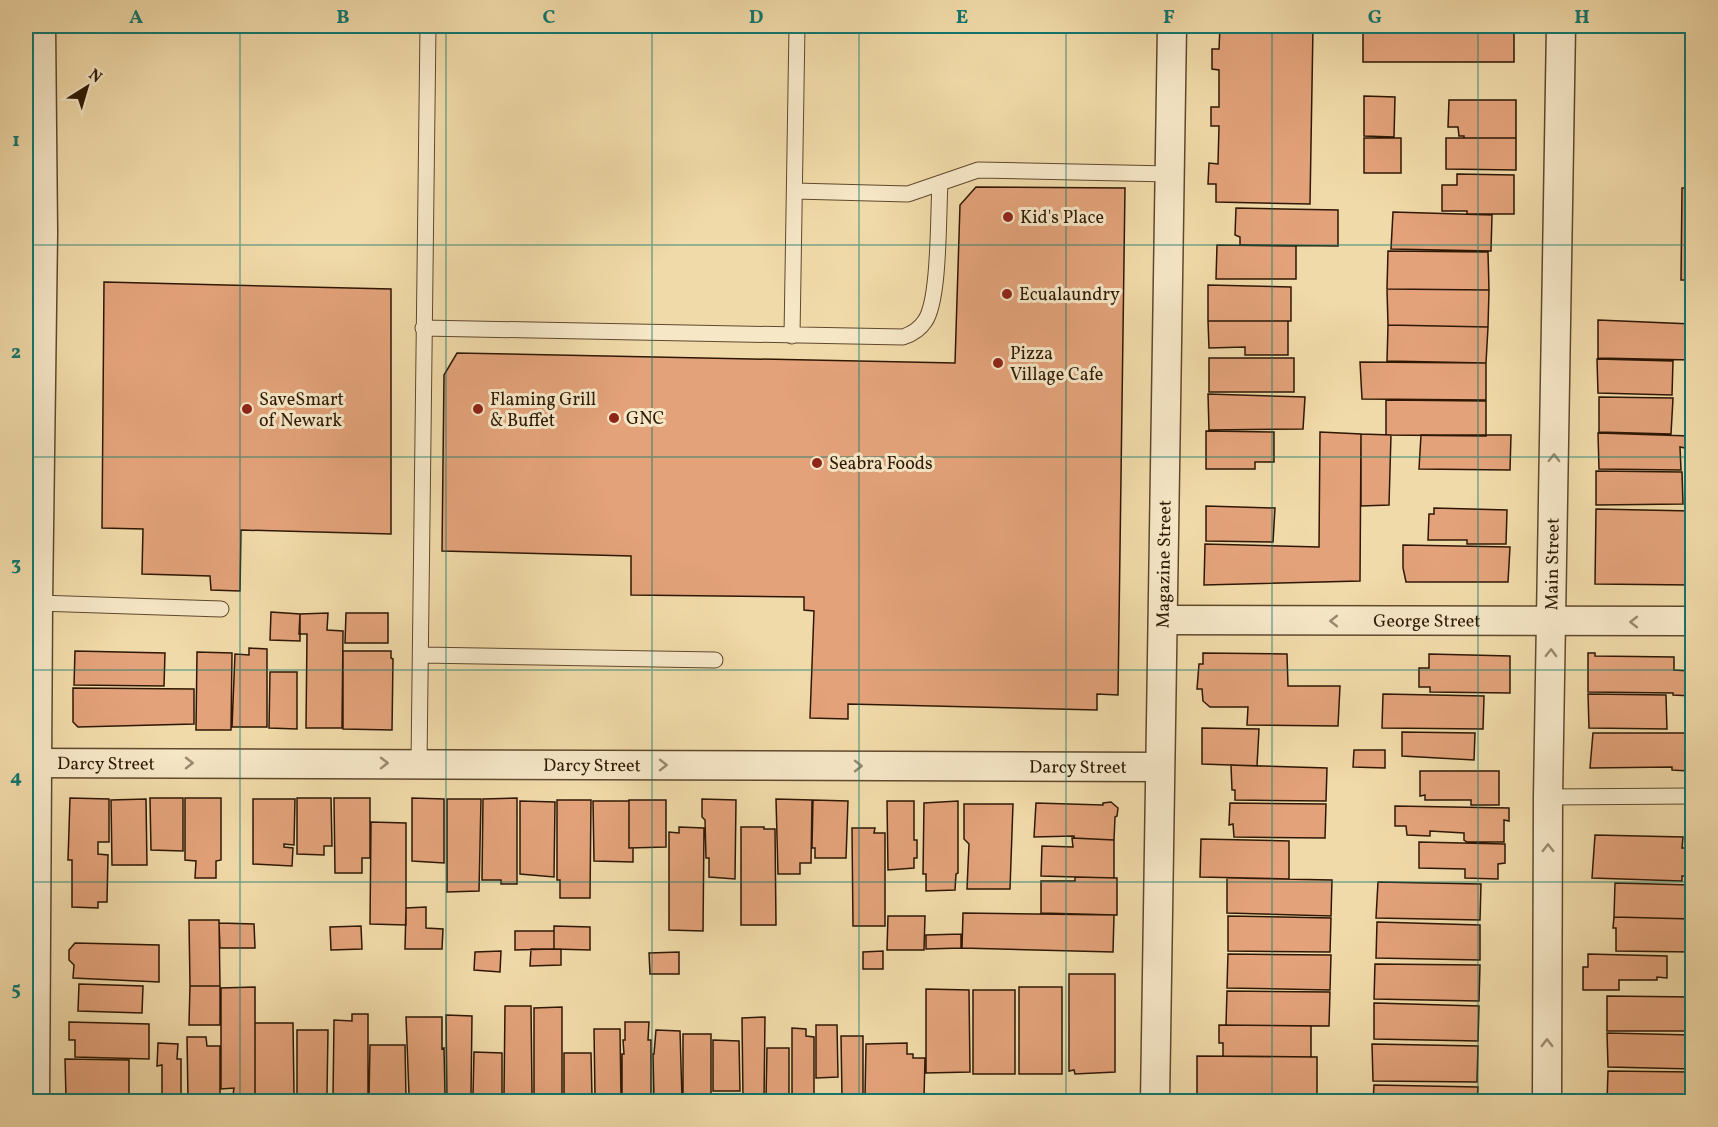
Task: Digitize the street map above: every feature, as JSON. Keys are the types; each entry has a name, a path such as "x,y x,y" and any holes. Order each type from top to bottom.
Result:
{"street":[{"name":"Magazine Street","path":"1155,1101 1172,26"},
{"name":"Main Street","path":"1547,1101 1548,797 1561,26"},
{"path":"35,1101 31,763 38,603 43,233 36,31"},
{"name":"George Street","path":"1162,620 1692,621"},
{"name":"Darcy Street","path":"31,763 1159,767"}],"lane":[{"path":"419,763 428,26"},
{"path":"792,336 796,26"},
{"path":"795,191 908,194 978,170 1170,174"},
{"path":"423,327 903,337 915,332 925,322 934,300 940,183"},
{"path":"38,603 221,609"},
{"path":"422,655 715,660"},
{"path":"1548,797 1692,796"}],"building":[{"path":"1220,26 1313,26 1310,204 1216,202 1216,184 1208,184 1209,163 1218,164 1219,126 1211,126 1211,107 1219,107 1219,70 1212,69 1212,49 1219,49"},
{"path":"1363,26 1514,26 1514,62 1363,62"},
{"path":"1364,96 1395,97 1394,137 1364,136"},
{"path":"1449,100 1516,100 1516,138 1464,138 1464,136 1459,136 1458,127 1448,127"},
{"path":"1364,138 1401,138 1401,173 1364,173"},
{"path":"1446,138 1516,138 1516,170 1446,169"},
{"path":"1457,174 1514,175 1514,214 1467,214 1467,211 1442,211 1442,185 1457,185"},
{"path":"976,187 1125,188 1118,695 1097,694 1097,710 848,704 848,719 810,718 814,611 804,610 804,597 631,595 631,556 442,551 444,375 457,353 955,363 960,205"},
{"path":"1682,188 1692,188 1692,280 1681,280"},
{"path":"1236,208 1338,210 1338,246 1240,245 1240,237 1235,235"},
{"path":"1393,212 1492,215 1491,251 1391,249"},
{"path":"1217,245 1296,246 1296,279 1216,279"},
{"path":"1388,251 1488,252 1489,290 1387,289"},
{"name":"SaveSmart of Newark","path":"104,282 391,289 391,534 241,530 240,591 211,590 210,576 142,574 143,529 102,528"},
{"path":"1208,285 1291,287 1291,321 1208,321"},
{"path":"1387,289 1489,290 1488,327 1388,325"},
{"path":"1598,320 1692,324 1692,360 1598,358"},
{"path":"1208,321 1288,321 1288,355 1245,355 1245,347 1209,348"},
{"path":"1388,325 1488,327 1486,363 1387,361"},
{"path":"1209,358 1294,358 1294,392 1209,392"},
{"path":"1597,359 1673,361 1672,395 1598,393"},
{"path":"1360,362 1486,363 1486,400 1362,399"},
{"path":"1208,394 1305,397 1303,429 1209,430"},
{"path":"1599,397 1673,398 1671,434 1599,432"},
{"path":"1386,400 1486,401 1486,436 1386,435"},
{"path":"1206,431 1274,432 1274,462 1255,462 1255,469 1206,469"},
{"path":"1320,432 1361,434 1360,581 1204,585 1205,544 1319,547"},
{"path":"1598,433 1690,436 1690,449 1680,447 1681,470 1599,469"},
{"path":"1361,434 1391,435 1389,505 1361,506"},
{"path":"1421,435 1511,435 1510,470 1419,469"},
{"path":"1596,471 1682,472 1683,504 1596,505"},
{"path":"1206,506 1275,508 1273,542 1206,541"},
{"path":"1434,508 1507,510 1506,544 1467,544 1467,540 1428,540 1429,514 1434,514"},
{"path":"1596,509 1692,511 1692,585 1595,584"},
{"path":"1403,545 1510,547 1508,582 1406,582 1403,568"},
{"path":"271,612 300,614 300,641 270,640"},
{"path":"328,613 327,630 343,631 342,728 306,728 307,634 299,634 300,614"},
{"path":"346,613 388,613 388,643 345,643"},
{"path":"249,648 267,649 267,727 232,727 235,654 249,655"},
{"path":"75,651 165,653 164,686 74,685"},
{"path":"343,651 391,651 393,659 392,730 343,729"},
{"path":"197,652 232,653 231,730 196,730"},
{"path":"1203,653 1287,654 1288,686 1340,686 1338,726 1247,725 1248,707 1210,707 1203,701 1202,689 1197,689 1199,664 1203,664"},
{"path":"1588,653 1595,653 1595,656 1674,657 1674,670 1689,671 1689,660 1692,660 1692,696 1673,695 1673,693 1588,692"},
{"path":"1429,654 1510,656 1510,693 1430,692 1430,687 1419,687 1419,668 1429,668"},
{"path":"270,672 297,672 297,729 269,728"},
{"path":"73,688 194,689 194,724 78,727 73,722"},
{"path":"1383,694 1484,696 1483,729 1382,728"},
{"path":"1588,694 1666,695 1667,729 1589,728"},
{"path":"1202,728 1259,729 1257,766 1202,764"},
{"path":"1402,732 1475,733 1474,760 1402,756"},
{"path":"1593,733 1689,733 1688,771 1672,770 1672,767 1590,768"},
{"path":"1354,750 1385,750 1385,768 1353,767"},
{"path":"1231,765 1327,768 1326,801 1235,800 1235,790 1232,790"},
{"path":"1420,771 1499,771 1499,805 1471,805 1471,800 1425,800 1425,795 1420,796"},
{"path":"70,798 109,799 109,842 98,842 98,854 108,855 107,902 98,902 98,908 72,907 72,860 68,860"},
{"path":"150,798 183,798 183,851 151,850"},
{"path":"185,798 221,798 221,860 216,861 216,878 195,878 196,861 185,860"},
{"path":"297,798 331,798 332,846 324,846 324,855 297,854"},
{"path":"334,798 370,798 370,858 362,858 362,873 335,873"},
{"path":"412,798 444,799 444,863 412,861"},
{"path":"517,798 517,884 501,884 501,880 482,880 483,799"},
{"path":"146,799 147,865 112,865 111,800"},
{"path":"253,799 295,799 294,845 284,844 284,847 293,848 292,866 253,864"},
{"path":"447,799 481,799 479,891 447,892"},
{"path":"702,799 736,800 735,879 709,877"},
{"path":"776,799 812,800 811,863 800,863 800,874 778,874"},
{"path":"557,800 591,800 590,898 560,898 560,880 557,880"},
{"path":"629,800 666,800 666,847 629,848"},
{"path":"813,800 848,801 846,858 815,858 815,848 812,848"},
{"path":"520,801 555,802 554,877 520,874"},
{"path":"593,801 629,801 629,848 633,848 633,862 594,861"},
{"path":"887,801 914,801 914,840 917,840 917,858 914,858 914,868 888,870"},
{"path":"958,801 958,873 955,890 926,891 926,874 923,874 924,803"},
{"path":"1111,802 1118,808 1115,817 1114,840 1074,838 1074,836 1034,837 1036,803 1103,805 1103,803"},
{"path":"1230,803 1326,804 1325,838 1234,837 1233,824 1229,825"},
{"path":"964,804 1013,804 1010,889 967,889 969,844 964,839"},
{"path":"1395,806 1509,808 1509,821 1504,820 1504,842 1467,842 1464,840 1464,833 1430,831 1430,836 1407,835 1406,826 1395,826"},
{"path":"371,822 406,823 406,925 370,924"},
{"path":"679,827 704,828 703,931 669,930 669,832 679,833"},
{"path":"741,827 775,829 776,925 741,925"},
{"path":"852,828 875,828 874,833 885,833 885,926 853,926"},
{"path":"1595,835 1683,837 1682,848 1690,848 1690,876 1682,876 1682,881 1592,878"},
{"path":"1072,838 1114,840 1114,878 1041,876 1042,846 1073,847"},
{"path":"1201,839 1289,841 1289,879 1200,877"},
{"path":"1419,842 1505,844 1505,863 1498,864 1498,879 1465,878 1465,869 1419,868"},
{"path":"1075,877 1117,878 1117,915 1041,913 1041,881 1075,881"},
{"path":"1227,878 1332,880 1331,916 1227,913"},
{"path":"1378,882 1481,884 1480,920 1376,918"},
{"path":"1615,883 1692,885 1692,919 1614,917"},
{"path":"426,907 426,928 443,929 442,949 405,949 406,908"},
{"path":"963,913 1114,915 1113,952 962,948"},
{"path":"888,916 925,916 924,950 887,950"},
{"path":"1228,916 1331,918 1330,952 1228,951"},
{"path":"1614,917 1692,919 1692,952 1616,951"},
{"path":"189,920 219,920 220,986 190,986"},
{"path":"1377,922 1480,925 1480,960 1376,958"},
{"path":"219,923 254,924 255,948 220,948"},
{"path":"361,926 362,949 331,950 330,927"},
{"path":"554,926 590,927 590,950 554,949"},
{"path":"515,931 554,931 554,949 515,950"},
{"path":"961,934 961,948 926,949 926,935"},
{"path":"75,943 159,945 159,982 73,978 74,965 69,960 69,950"},
{"path":"531,949 561,949 561,965 530,966"},
{"path":"501,951 500,972 474,970 475,952"},
{"path":"883,951 883,969 863,969 863,952"},
{"path":"679,952 679,974 650,974 649,953"},
{"path":"1228,954 1331,955 1330,990 1227,988"},
{"path":"1588,954 1667,956 1667,978 1619,980 1619,990 1583,990 1583,967 1588,967"},
{"path":"1375,964 1480,965 1479,1001 1374,999"},
{"path":"1069,974 1115,974 1115,1072 1075,1074 1074,1070 1069,1071"},
{"path":"79,984 143,986 142,1013 78,1011"},
{"path":"190,986 220,986 220,1025 189,1025"},
{"path":"255,987 255,1095 233,1095 234,1088 221,1089 221,988"},
{"path":"1019,987 1062,987 1062,1074 1019,1074"},
{"path":"926,989 969,990 970,1072 926,1073"},
{"path":"973,990 1015,990 1015,1074 973,1074"},
{"path":"1227,991 1330,992 1329,1026 1226,1025"},
{"path":"1607,996 1692,997 1692,1031 1607,1031"},
{"path":"1374,1003 1479,1006 1478,1041 1374,1039"},
{"path":"505,1006 531,1006 532,1094 504,1094"},
{"path":"562,1007 562,1097 534,1098 534,1008"},
{"path":"352,1014 368,1014 368,1100 333,1098 334,1020 352,1021"},
{"path":"446,1015 472,1016 471,1096 460,1096 460,1102 447,1102"},
{"path":"406,1017 442,1017 445,1095 442,1095 442,1098 416,1098 409,1094"},
{"path":"765,1017 764,1099 743,1099 742,1018"},
{"path":"69,1022 149,1024 149,1059 75,1057 75,1040 69,1040"},
{"path":"625,1022 649,1022 651,1100 622,1098"},
{"path":"255,1023 293,1023 294,1094 255,1095"},
{"path":"816,1025 837,1025 838,1077 816,1078"},
{"path":"1219,1025 1311,1026 1311,1057 1223,1056 1223,1043 1219,1043"},
{"path":"792,1028 806,1029 806,1036 814,1037 814,1096 792,1097"},
{"path":"594,1029 620,1029 621,1097 595,1096"},
{"path":"297,1030 328,1030 327,1095 297,1094"},
{"path":"656,1030 680,1031 682,1099 654,1100 653,1054"},
{"path":"1607,1033 1692,1035 1692,1069 1608,1067"},
{"path":"683,1034 711,1034 711,1097 683,1097"},
{"path":"841,1036 863,1036 863,1098 842,1097"},
{"path":"187,1037 206,1037 207,1046 220,1046 220,1099 188,1099"},
{"path":"713,1040 739,1041 740,1091 713,1091"},
{"path":"158,1043 178,1044 177,1059 181,1059 181,1096 162,1097 162,1065 157,1066"},
{"path":"907,1043 907,1054 913,1054 913,1058 925,1058 924,1098 865,1097 866,1044"},
{"path":"1372,1044 1478,1046 1477,1082 1373,1081"},
{"path":"370,1045 405,1045 406,1098 369,1097"},
{"path":"767,1048 789,1048 789,1099 766,1099"},
{"path":"474,1052 502,1053 502,1095 473,1095"},
{"path":"564,1053 591,1053 592,1097 564,1097"},
{"path":"1197,1056 1317,1057 1317,1102 1197,1102"},
{"path":"65,1059 129,1060 129,1096 66,1097"},
{"path":"1608,1071 1692,1072 1692,1102 1607,1102"},
{"path":"1374,1085 1478,1087 1477,1102 1373,1102"}],"place":[{"name":"Kid's Place","path":"1008,217"},
{"name":"Ecualaundry","path":"1007,294"},
{"name":"Pizza Village Cafe","path":"998,363"},
{"name":"SaveSmart of Newark","path":"247,409"},
{"name":"Flaming Grill & Buffet","path":"478,409"},
{"name":"GNC","path":"614,418"},
{"name":"Seabra Foods","path":"817,463"}]}
